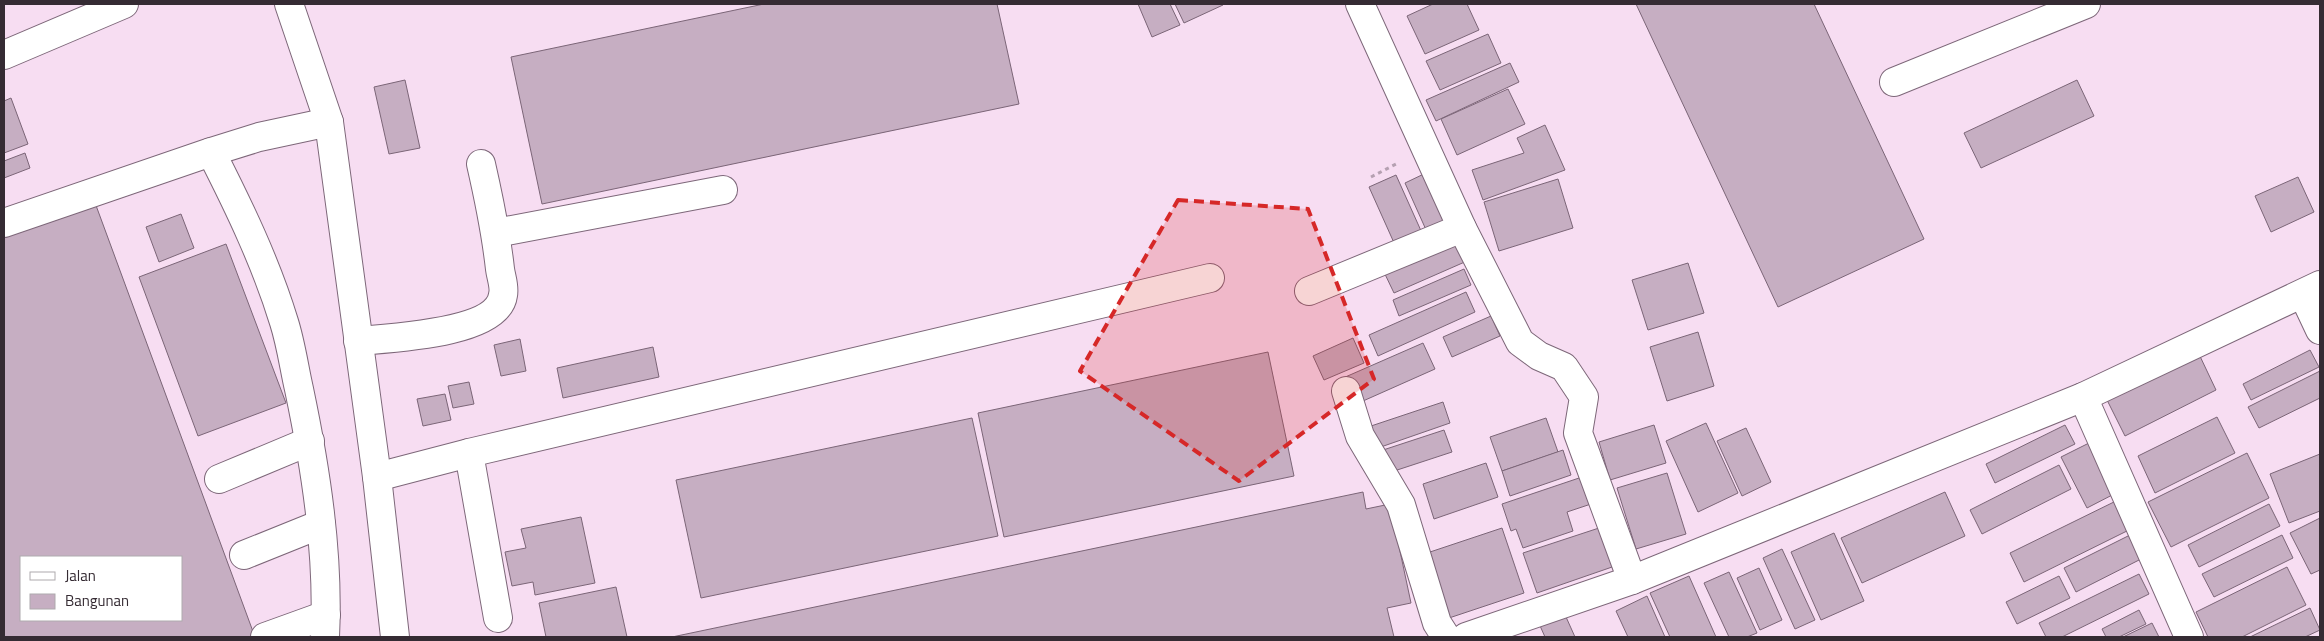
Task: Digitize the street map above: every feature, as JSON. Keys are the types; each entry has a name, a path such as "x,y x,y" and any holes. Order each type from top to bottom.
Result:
{"street":[{"path":"4,54 124,4"},
{"path":"289,4 329,122 395,637"},
{"path":"1360,4 1462,228 1520,342 1539,356 1564,367 1584,397 1578,433 1632,580"},
{"path":"1894,82 2086,4"},
{"path":"4,223 259,137 329,122"},
{"path":"211,152 251,231 284,323 310,441 321,524 326,626 265,637"},
{"path":"358,341 422,336 474,322 496,311 504,295 496,233 481,164"},
{"path":"496,233 723,190"},
{"path":"1310,291 1462,228"},
{"path":"376,477 469,453 1210,278"},
{"path":"1466,637 1632,580 2083,397 2312,289 2320,330"},
{"path":"1346,391 1360,436 1401,505 1437,623 1446,637"},
{"path":"2083,397 2189,637"},
{"path":"219,479 310,441"},
{"path":"469,453 498,618"},
{"path":"244,555 321,524"}],"highlighted area":[{"path":"1178,200 1308,209 1374,379 1239,481 1080,371"}],"building":[{"path":"764,4 997,4 1019,104 542,204 511,57"},
{"path":"1138,4 1170,4 1180,25 1152,37"},
{"path":"1175,4 1222,4 1223,5 1184,23"},
{"path":"1433,4 1467,4 1479,30 1425,54 1407,16"},
{"path":"1636,4 1814,4 1924,239 1778,307"},
{"path":"1488,34 1501,63 1440,90 1426,61"},
{"path":"1510,63 1519,82 1436,121 1426,100"},
{"path":"405,80 420,148 389,154 374,87"},
{"path":"2077,80 2094,116 1981,168 1964,133"},
{"path":"1508,89 1525,124 1457,155 1441,119"},
{"path":"11,98 28,144 4,153 4,101"},
{"path":"1545,125 1565,170 1483,200 1472,170 1524,153 1517,138"},
{"path":"25,153 30,168 4,178 4,161"},
{"path":"1428,172 1449,221 1427,232 1405,183"},
{"path":"1396,175 1422,233 1395,245 1369,187"},
{"path":"2298,177 2314,212 2271,232 2255,196"},
{"path":"1558,179 1573,228 1499,251 1484,202"},
{"path":"94,200 255,637 4,637 4,234"},
{"path":"181,214 194,248 159,262 146,227"},
{"path":"1457,237 1467,261 1394,293 1383,270"},
{"path":"226,244 286,403 198,436 139,277"},
{"path":"1688,263 1704,313 1648,330 1632,280"},
{"path":"1464,269 1471,285 1399,316 1393,300"},
{"path":"1466,292 1475,312 1378,356 1369,335"},
{"path":"1491,316 1500,336 1452,357 1443,337"},
{"path":"1698,332 1714,386 1667,401 1650,347"},
{"path":"1353,338 1364,363 1324,380 1313,356"},
{"path":"520,339 526,371 501,376 494,345"},
{"path":"1423,343 1435,369 1354,405 1343,378"},
{"path":"653,347 659,377 563,398 557,368"},
{"path":"2310,350 2319,367 2251,400 2243,384"},
{"path":"1268,352 1294,476 1004,537 978,413"},
{"path":"2198,352 2216,390 2125,436 2106,398"},
{"path":"2320,371 2320,398 2259,428 2248,407"},
{"path":"469,382 474,404 453,408 448,386"},
{"path":"445,394 451,420 423,426 417,399"},
{"path":"1443,402 1450,423 1375,449 1368,427"},
{"path":"2217,417 2235,453 2155,493 2138,456"},
{"path":"972,418 998,536 701,598 676,480"},
{"path":"1546,418 1558,452 1502,471 1490,437"},
{"path":"1706,423 1738,493 1698,512 1666,441"},
{"path":"1654,425 1666,463 1610,480 1599,442"},
{"path":"2065,425 2075,444 1995,483 1986,464"},
{"path":"1746,428 1771,482 1742,496 1717,441"},
{"path":"1444,430 1452,452 1385,474 1377,452"},
{"path":"2093,441 2118,492 2087,508 2061,457"},
{"path":"1563,450 1571,475 1510,496 1502,471"},
{"path":"2247,453 2269,498 2171,547 2148,502"},
{"path":"2320,454 2320,511 2289,523 2270,474"},
{"path":"1486,463 1498,497 1434,519 1423,484"},
{"path":"2059,465 2071,489 1982,534 1970,510"},
{"path":"1667,473 1686,534 1636,549 1617,488"},
{"path":"1585,476 1594,503 1567,512 1573,531 1523,548 1516,529 1511,531 1502,504"},
{"path":"1363,492 1366,509 1390,504 1411,603 1387,608 1394,637 672,637"},
{"path":"1945,492 1965,536 1862,583 1841,538"},
{"path":"2120,499 2135,527 2024,582 2010,553"},
{"path":"2269,504 2280,526 2199,567 2188,545"},
{"path":"581,517 595,583 535,595 533,582 512,586 505,552 526,548 521,529"},
{"path":"2320,518 2320,570 2311,574 2290,533"},
{"path":"1602,527 1615,566 1537,593 1523,553"},
{"path":"1502,528 1524,593 1446,619 1424,554"},
{"path":"1834,533 1864,601 1821,620 1791,552"},
{"path":"2132,534 2143,558 2076,592 2064,568"},
{"path":"2282,535 2293,558 2214,597 2202,574"},
{"path":"1782,549 1815,620 1795,629 1763,558"},
{"path":"2287,567 2306,605 2242,637 2208,637 2196,612"},
{"path":"1759,568 1782,620 1760,630 1737,578"},
{"path":"1729,572 1757,633 1747,637 1729,637 1704,583"},
{"path":"2139,574 2149,594 2062,637 2046,637 2039,623"},
{"path":"1689,576 1716,637 1670,637 1650,593"},
{"path":"2059,576 2070,598 2017,624 2006,602"},
{"path":"616,587 627,637 546,637 539,603"},
{"path":"1647,596 1665,637 1628,637 1616,611"},
{"path":"1562,608 1575,637 1545,637 1537,619"},
{"path":"2310,608 2320,630 2305,637 2250,637"},
{"path":"2139,610 2146,624 2119,637 2106,637 2102,629"},
{"path":"2152,623 2159,637 2123,637"}]}
